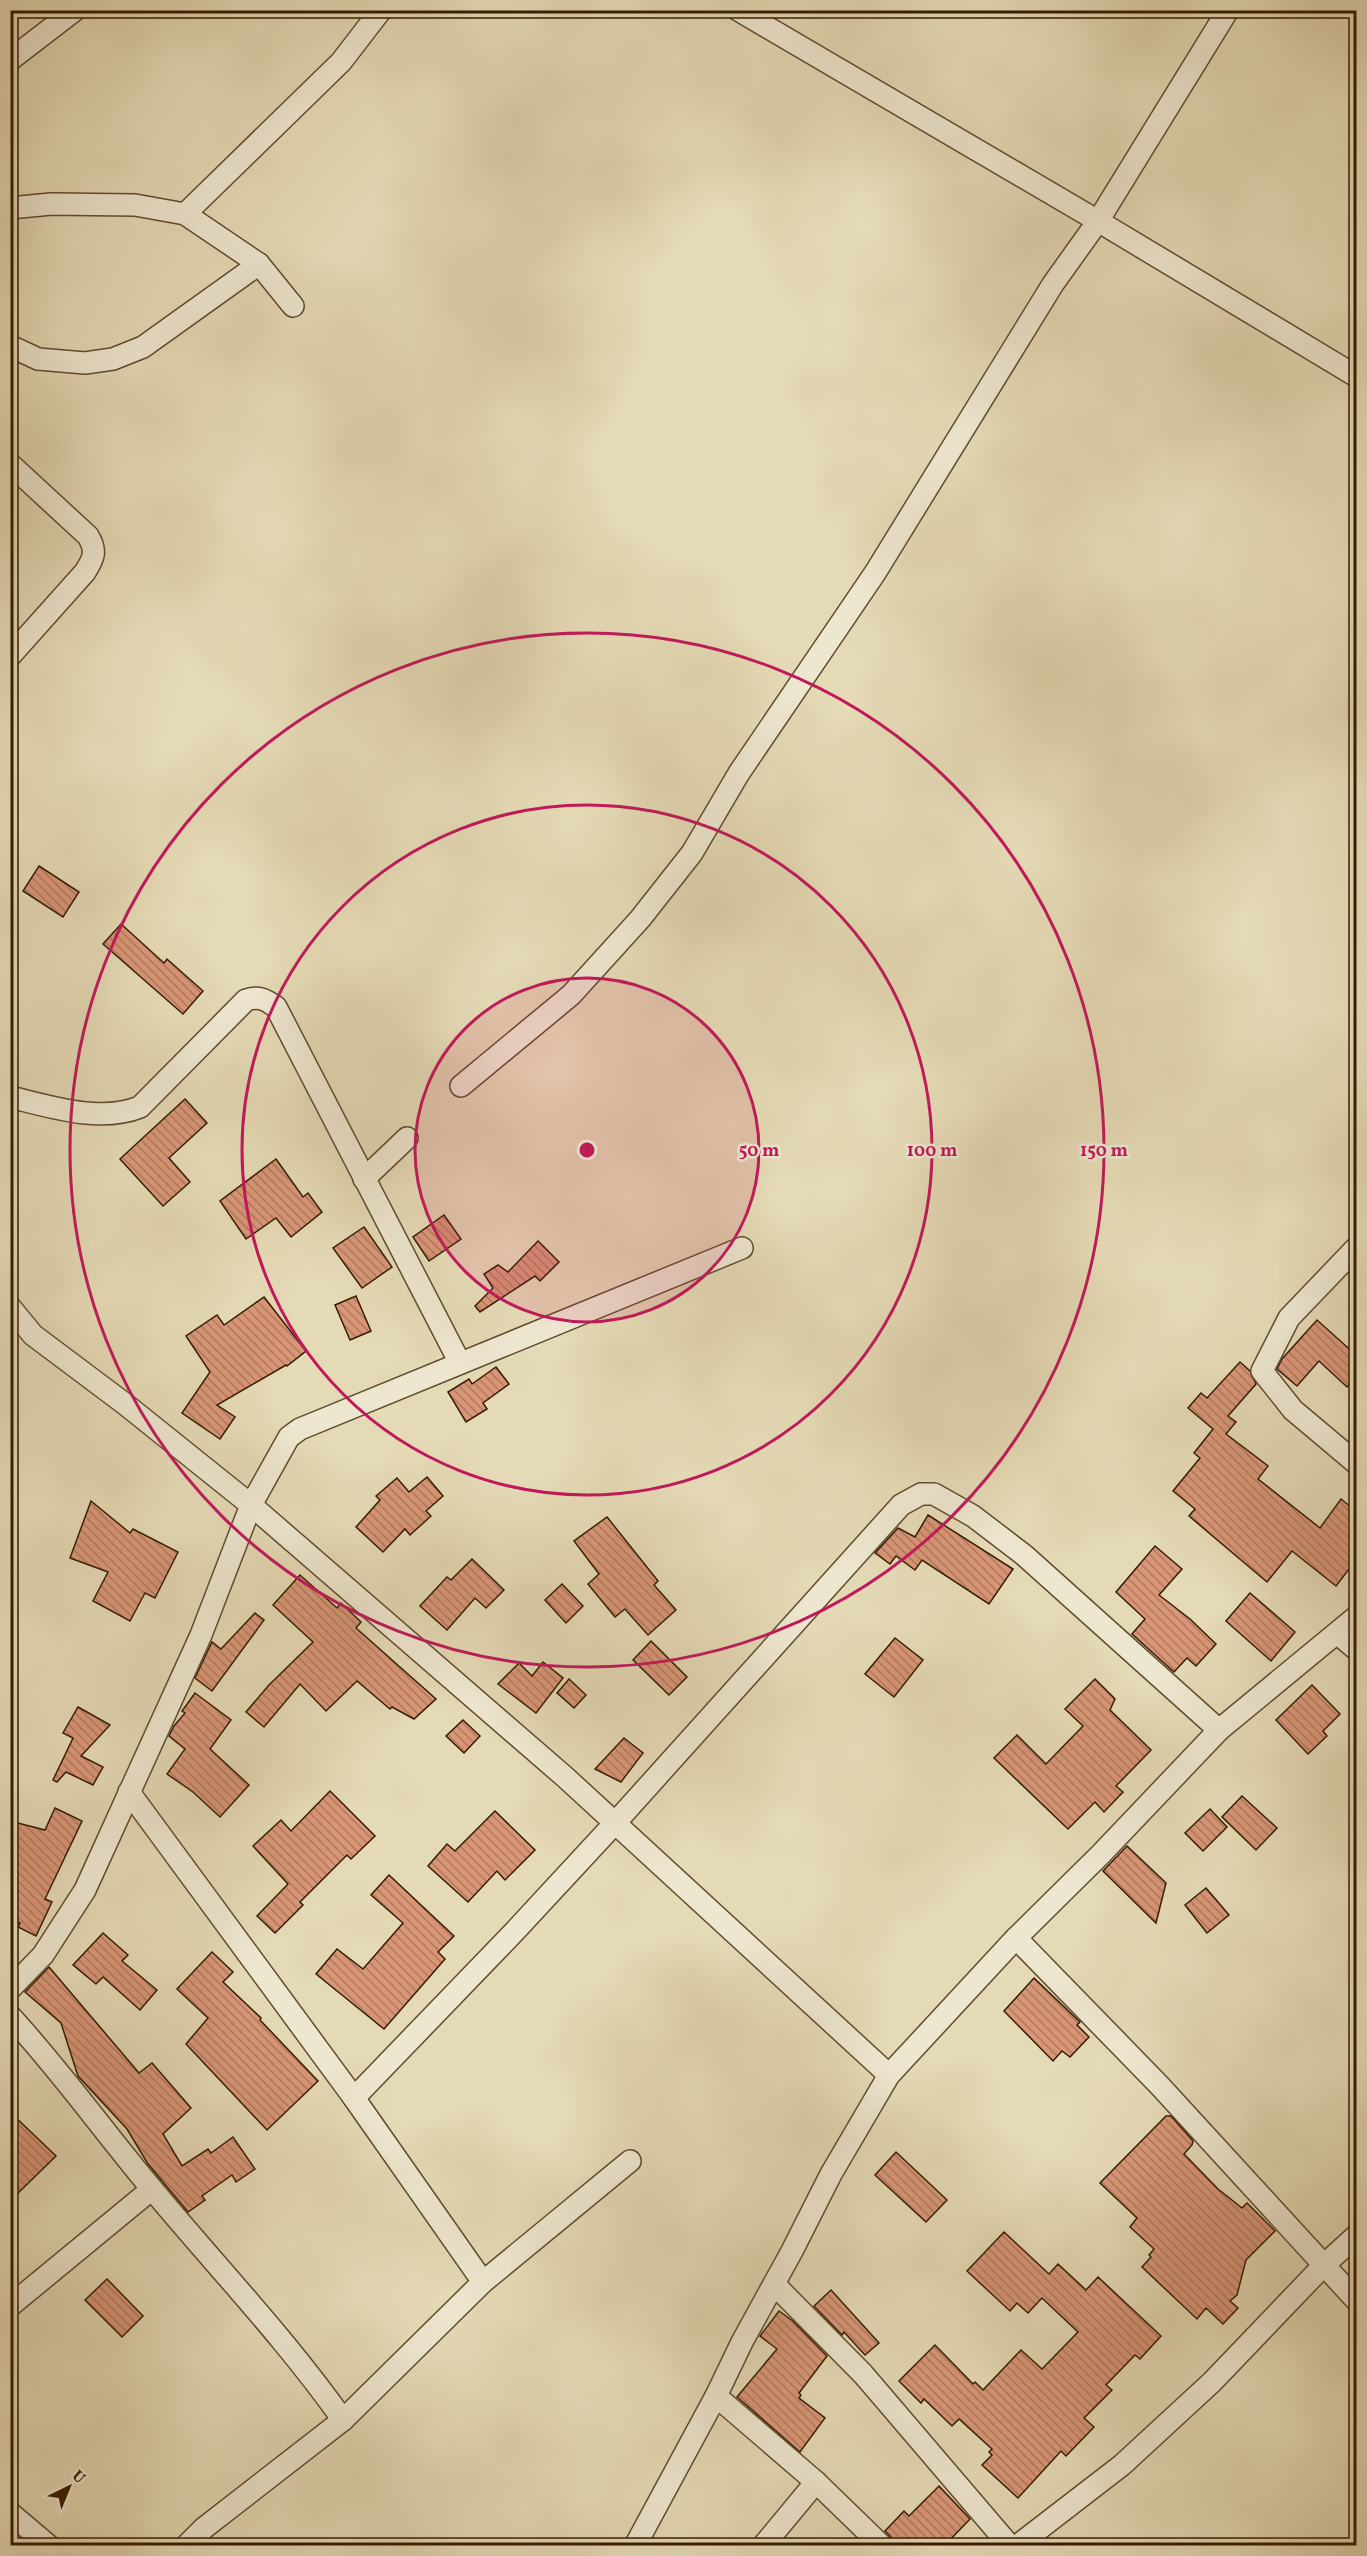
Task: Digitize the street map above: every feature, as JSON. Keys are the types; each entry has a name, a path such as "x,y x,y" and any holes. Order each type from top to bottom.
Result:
{"street":[{"path":"10,60 75,10"},
{"path":"185,214 341,62 381,10"},
{"path":"738,10 1098,221 1356,376"},
{"path":"461,1086 571,994 640,919 692,853 739,773 875,573 1053,284 1098,221 1228,10"},
{"path":"10,208 51,204 135,205 185,214 259,264 293,306"},
{"path":"10,346 38,359 85,363 113,358 143,347 259,264"},
{"path":"10,464 88,536 94,546 94,557 86,572 10,656"},
{"path":"10,1097 46,1106 107,1115 123,1114 140,1107 246,1000 256,997 267,1000 276,1007 460,1363"},
{"path":"364,1179 407,1138"},
{"path":"10,1989 43,1955 85,1890 201,1635 251,1505 289,1437 300,1429 742,1248"},
{"path":"1356,1248 1289,1318 1262,1371 1293,1410 1356,1463"},
{"path":"10,1307 33,1335 125,1404 251,1505 566,1777 889,2075"},
{"path":"354,2098 515,1931 615,1823 901,1505 921,1494 934,1494 948,1500 995,1531 1219,1730"},
{"path":"635,2546 831,2174 889,2075 1016,1938 1101,1854 1219,1730 1356,1617"},
{"path":"1338,1634 1356,1648"},
{"path":"129,1792 354,2098 483,2282"},
{"path":"1016,1938 1160,2086 1356,2300"},
{"path":"10,2016 152,2189 253,2305 313,2378 343,2420"},
{"path":"186,2546 204,2528 343,2420 483,2282 630,2161"},
{"path":"10,2306 152,2189"},
{"path":"1017,2546 1122,2465 1212,2382 1324,2265 1356,2236"},
{"path":"774,2284 863,2374 1010,2546"},
{"path":"716,2396 816,2482 882,2546"},
{"path":"763,2546 816,2482"},
{"path":"10,2513 49,2546"}],"building":[{"path":"39,866 79,892 63,917 23,891"},
{"path":"121,924 164,963 167,959 203,991 183,1014 103,944"},
{"path":"185,1099 207,1123 169,1158 190,1182 163,1206 120,1159"},
{"path":"276,1159 303,1197 308,1193 322,1212 291,1237 276,1218 246,1239 220,1201"},
{"path":"444,1215 461,1239 429,1261 413,1237"},
{"path":"364,1227 392,1267 362,1288 333,1248"},
{"path":"538,1241 559,1262 540,1281 535,1276 480,1312 475,1306 493,1288 484,1274 498,1265 508,1272"},
{"path":"356,1296 371,1331 350,1340 335,1305"},
{"path":"264,1297 306,1351 287,1366 217,1405 235,1417 220,1439 182,1413 210,1372 186,1336 217,1315 224,1325"},
{"path":"1317,1320 1356,1355 1356,1376 1347,1387 1319,1361 1297,1386 1277,1369 1282,1359"},
{"path":"1240,1362 1250,1371 1256,1384 1228,1416 1236,1422 1226,1434 1268,1466 1258,1479 1320,1528 1341,1499 1356,1511 1356,1560 1336,1586 1292,1551 1267,1582 1189,1516 1195,1509 1173,1491 1200,1458 1194,1453 1213,1429 1188,1408 1201,1393 1207,1398"},
{"path":"496,1367 509,1384 483,1403 487,1409 466,1422 448,1392 469,1379 472,1384"},
{"path":"427,1477 443,1496 426,1511 431,1516 410,1535 405,1529 383,1552 356,1527 380,1500 376,1496 397,1478 409,1492"},
{"path":"91,1501 130,1533 133,1529 178,1552 155,1598 145,1593 130,1621 93,1601 108,1572 70,1558"},
{"path":"928,1515 1013,1569 989,1604 922,1560 915,1570 896,1556 890,1564 875,1553 898,1528 915,1537"},
{"path":"607,1517 658,1581 654,1585 676,1610 648,1635 625,1609 615,1617 588,1584 599,1574 574,1541"},
{"path":"1155,1546 1182,1569 1159,1595 1190,1619 1216,1644 1196,1666 1187,1658 1174,1672 1132,1634 1145,1619 1116,1592"},
{"path":"472,1559 504,1590 486,1608 475,1598 447,1630 420,1606 447,1577 451,1580"},
{"path":"300,1575 337,1608 341,1603 361,1622 356,1628 436,1699 414,1719 392,1707 390,1709 357,1681 326,1711 300,1684 264,1727 246,1712 269,1685 313,1642 273,1605"},
{"path":"562,1584 583,1606 566,1623 545,1600"},
{"path":"1250,1593 1295,1632 1271,1661 1226,1621"},
{"path":"255,1613 264,1620 212,1691 195,1678 212,1642 221,1649"},
{"path":"895,1638 923,1660 894,1697 865,1674"},
{"path":"651,1641 687,1677 669,1695 633,1660"},
{"path":"543,1662 563,1678 536,1713 498,1684 519,1663 532,1676"},
{"path":"569,1679 586,1695 574,1708 557,1693"},
{"path":"1095,1679 1115,1699 1110,1710 1151,1750 1116,1786 1123,1792 1104,1812 1095,1802 1068,1829 994,1758 1017,1735 1046,1764 1083,1726 1065,1709"},
{"path":"1312,1685 1340,1714 1323,1731 1327,1736 1308,1754 1276,1720"},
{"path":"195,1693 231,1720 210,1749 249,1785 220,1817 193,1792 167,1774 185,1749 169,1736 185,1713 182,1711"},
{"path":"78,1707 110,1725 81,1756 103,1767 93,1785 66,1772 57,1782 53,1780 73,1738 63,1733"},
{"path":"463,1720 480,1736 464,1753 446,1736"},
{"path":"624,1738 643,1753 621,1782 595,1769"},
{"path":"330,1791 375,1836 351,1859 347,1855 300,1902 303,1905 275,1933 257,1916 288,1884 253,1846 281,1820 291,1831"},
{"path":"1242,1796 1277,1828 1256,1850 1222,1817"},
{"path":"55,1808 82,1821 45,1899 52,1902 36,1936 18,1927 20,1923 10,1918 10,1821 45,1830"},
{"path":"1210,1809 1227,1827 1203,1851 1185,1833"},
{"path":"495,1811 535,1850 505,1880 497,1871 468,1902 428,1866 447,1844 455,1851"},
{"path":"1127,1846 1166,1883 1156,1923 1103,1871"},
{"path":"389,1875 454,1936 438,1952 445,1959 384,2029 316,1974 337,1949 363,1969 403,1923 371,1895"},
{"path":"1206,1888 1229,1915 1207,1933 1185,1905"},
{"path":"103,1933 128,1955 122,1961 157,1990 140,2010 103,1977 96,1984 73,1965"},
{"path":"212,1952 233,1972 223,1982 261,2018 260,2020 318,2081 267,2130 186,2044 208,2018 177,1989"},
{"path":"49,1967 139,2073 152,2063 191,2108 163,2134 182,2166 208,2149 211,2153 233,2137 255,2169 236,2182 232,2175 202,2196 205,2200 188,2212 148,2164 127,2129 78,2076 61,2023 25,1992"},
{"path":"1034,1978 1080,2022 1077,2025 1089,2037 1070,2057 1062,2051 1053,2061 1004,2011"},
{"path":"10,2112 56,2156 10,2201"},
{"path":"1166,2116 1171,2116 1193,2141 1184,2154 1218,2189 1242,2208 1247,2203 1275,2231 1246,2260 1237,2295 1230,2301 1238,2308 1223,2324 1206,2308 1197,2319 1142,2267 1151,2257 1149,2255 1154,2249 1130,2227 1137,2218 1100,2183"},
{"path":"896,2152 947,2200 926,2222 875,2175"},
{"path":"1004,2232 1049,2274 1058,2264 1086,2290 1098,2277 1161,2336 1140,2359 1135,2355 1106,2385 1112,2390 1084,2418 1094,2427 1066,2456 1061,2451 1018,2498 982,2465 992,2455 989,2452 992,2449 959,2419 952,2426 924,2399 921,2403 899,2381 935,2345 973,2384 975,2382 983,2390 1021,2350 1042,2369 1078,2332 1042,2298 1028,2313 1017,2303 1010,2311 967,2271"},
{"path":"107,2279 143,2316 122,2337 85,2300"},
{"path":"831,2290 879,2343 865,2355 844,2332 842,2335 814,2306"},
{"path":"779,2311 793,2321 827,2356 799,2393 801,2395 799,2398 825,2418 800,2452 737,2397 777,2349 760,2336"},
{"path":"939,2486 970,2519 944,2546 894,2546 891,2537 885,2531 904,2511 909,2516"}]}
